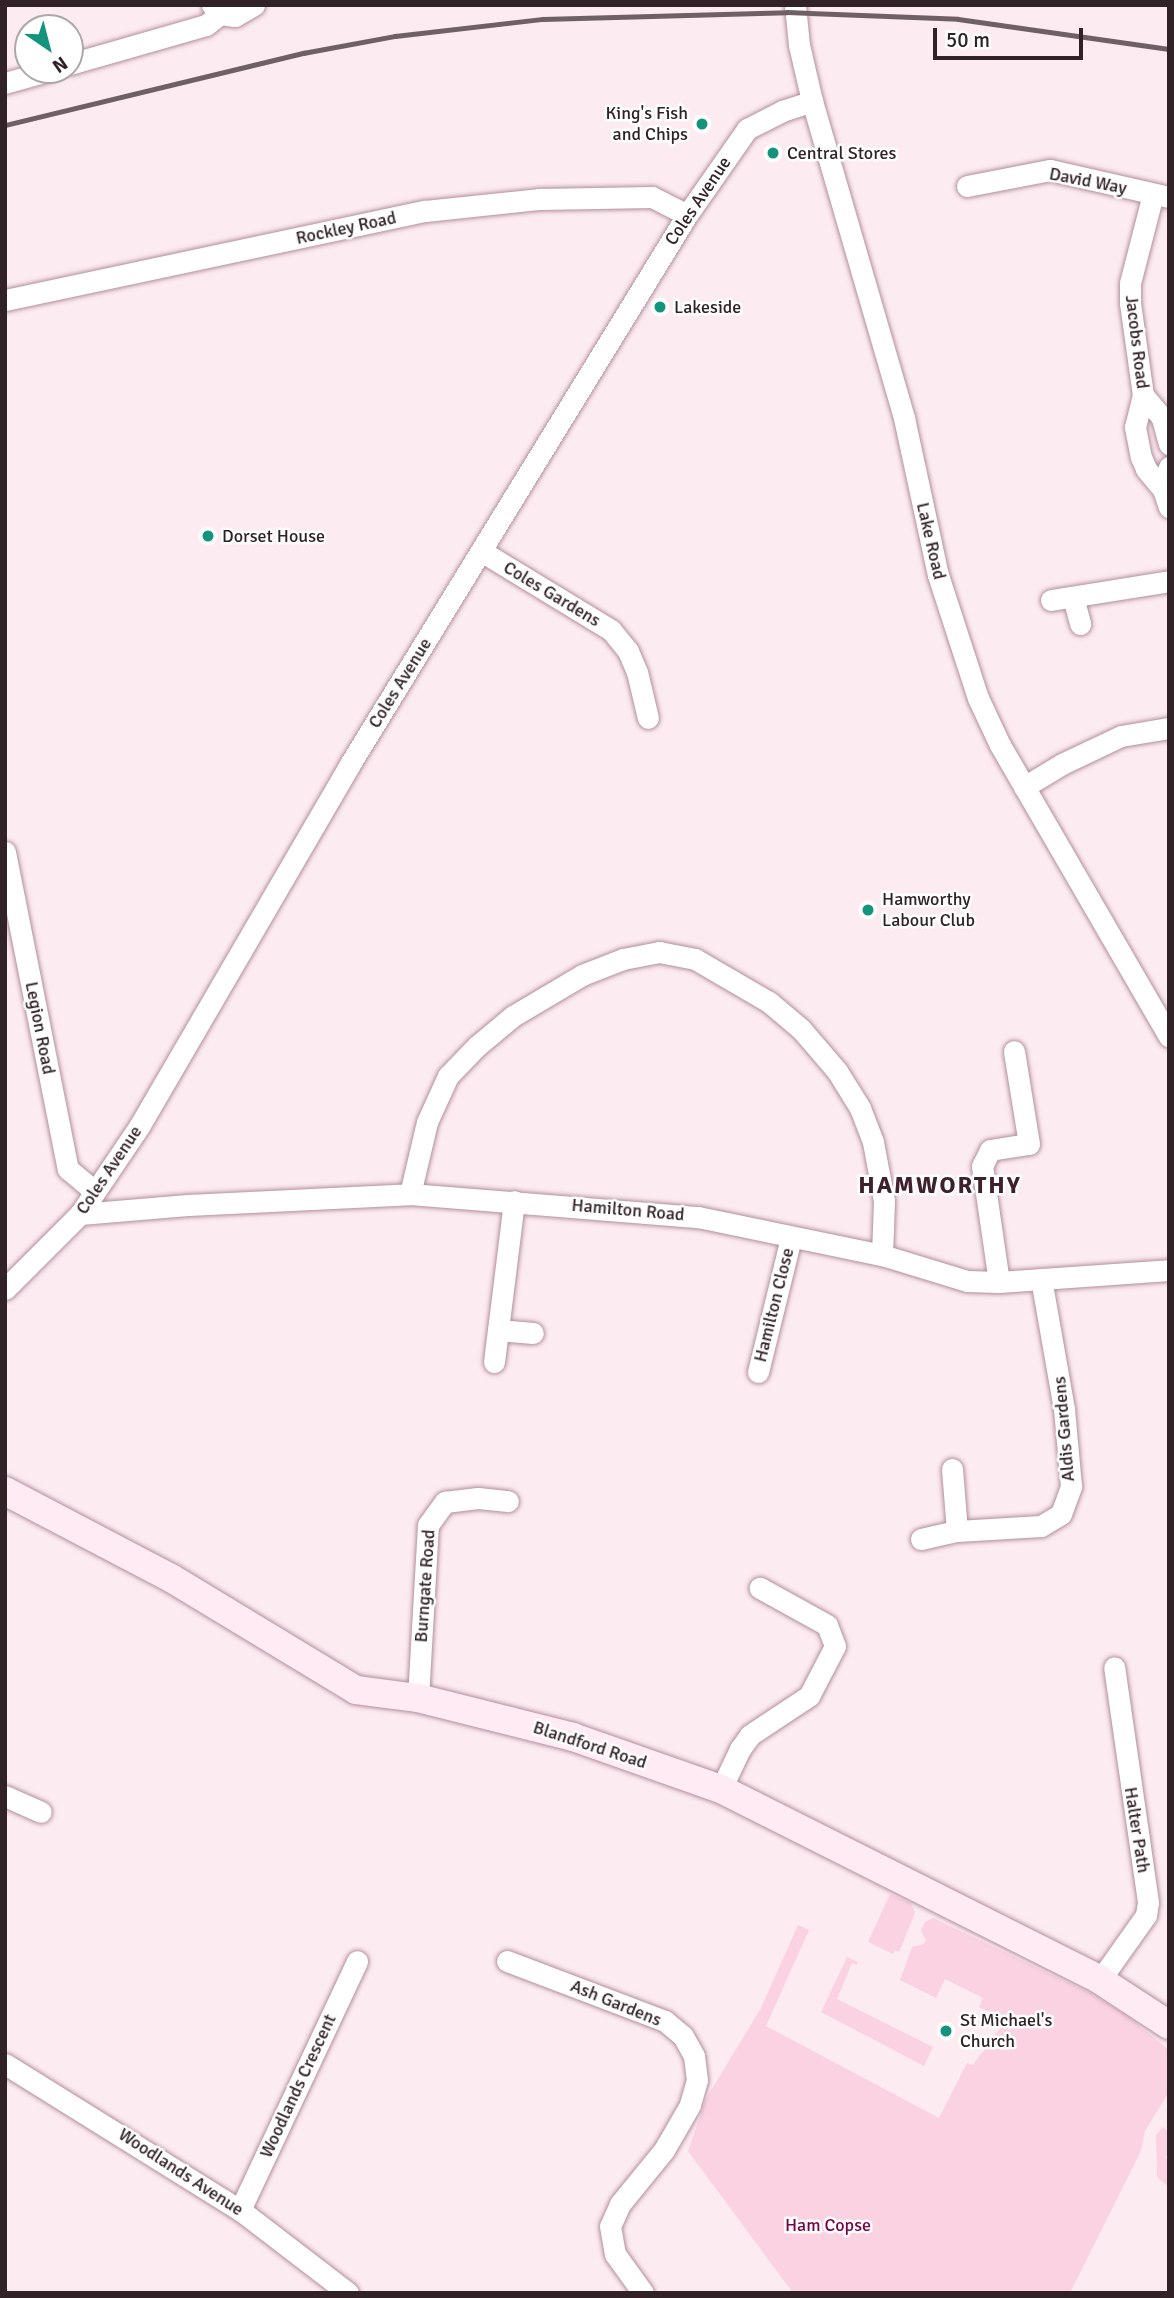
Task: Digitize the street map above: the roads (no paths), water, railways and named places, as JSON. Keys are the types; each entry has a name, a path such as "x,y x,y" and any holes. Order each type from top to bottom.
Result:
{"main road":[{"name":"Blandford Road","path":"5,1491 172,1578 356,1690 418,1698 573,1737 721,1789 1100,1980 1169,2025"}],"street":[{"path":"84,60 206,25 216,10 243,15 254,5"},
{"name":"Lake Road","path":"795,5 799,46 812,101 904,418 938,575 978,698 1024,788 1169,1037"},
{"name":"Coles Avenue","path":"5,1289 80,1214 140,1125 350,764 687,215 747,129 782,111 812,101"},
{"name":"David Way","path":"967,186 1050,170 1161,195"},
{"name":"Jacobs Road","path":"1161,195 1130,283 1130,303 1143,395 1162,418 1169,443"},
{"name":"Rockley Road","path":"5,300 425,211 540,199 652,197 687,215"},
{"path":"1143,395 1135,428 1140,457 1166,498"},
{"path":"1166,498 1169,467"},
{"name":"Coles Gardens","path":"481,551 611,630 628,651 648,718"},
{"path":"1080,624 1062,598 1169,581"},
{"path":"1024,788 1062,764 1121,736 1169,728"},
{"name":"Legion Road","path":"5,852 68,1169 95,1192"},
{"path":"410,1194 427,1122 448,1076 477,1046 513,1016 582,975 624,959 659,952 695,959 769,1002 801,1029 837,1071 860,1108 873,1142 884,1201 882,1255"},
{"path":"999,1282 982,1166 990,1150 1029,1144 1014,1051"},
{"name":"Hamilton Road","path":"80,1214 188,1205 410,1194 698,1217 882,1255 967,1281 999,1282 1169,1270"},
{"path":"494,1362 514,1201"},
{"name":"Hamilton Close","path":"758,1372 790,1238"},
{"name":"Aldis Gardens","path":"921,1539 957,1531 1041,1526 1061,1514 1071,1486 1063,1398 1041,1279"},
{"path":"498,1330 533,1333"},
{"path":"952,1469 957,1531"},
{"name":"Burngate Road","path":"418,1698 428,1525 445,1502 478,1498 509,1501"},
{"path":"721,1789 740,1749 750,1735 809,1696 835,1646 827,1625 760,1588"},
{"name":"Halter Path","path":"1100,1980 1146,1915 1148,1902 1114,1667"},
{"path":"5,1796 41,1812"},
{"name":"Woodlands Crescent","path":"240,2210 356,1961"},
{"name":"Ash Gardens","path":"507,1961 652,2015 683,2036 694,2056 697,2080 690,2105 664,2150 620,2204 610,2226 615,2254 643,2293"},
{"name":"Woodlands Avenue","path":"5,2064 36,2080 240,2210 348,2293"}],"railway":[{"path":"5,125 303,53 395,36 543,19 787,12 958,19 1169,49"}],"place":[{"name":"King's Fish and Chips","path":"702,124"},
{"name":"Central Stores","path":"773,153"},
{"name":"Lakeside","path":"660,307"},
{"name":"Dorset House","path":"208,536"},
{"name":"Hamworthy Labour Club","path":"868,910"},
{"name":"St Michael's Church","path":"946,2031"}],"district":[{"name":"HAMWORTHY","path":"940,1186"}],"park label":[{"name":"Ham Copse","path":"828,2225"}]}
